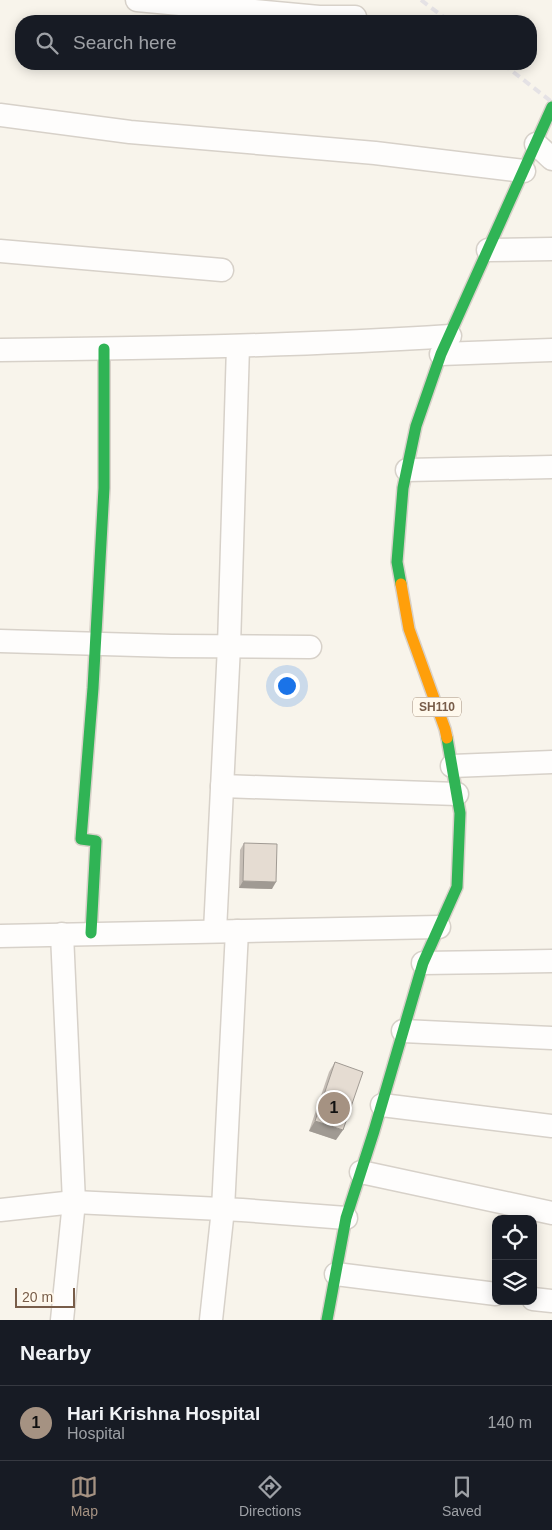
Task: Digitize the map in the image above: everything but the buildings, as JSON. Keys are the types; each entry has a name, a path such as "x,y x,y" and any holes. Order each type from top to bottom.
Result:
{"main road":[{"name":"SH110","path":"327,1320 346,1218 382,1105 423,963 457,887 460,813 452,766 445,729 409,629 396,562 403,488 416,426 445,345 552,107"},
{"path":"91,933 96,840 81,839 104,488 104,349"}],"street":[{"path":"137,0 298,15"},
{"path":"0,115 130,132 375,153 524,170"},
{"path":"536,144 552,159"},
{"path":"488,250 552,248"},
{"path":"0,251 222,270"},
{"path":"0,350 365,342 552,350"},
{"path":"214,931 229,646 238,346"},
{"path":"407,470 552,467"},
{"path":"0,641 310,647"},
{"path":"452,766 552,762"},
{"path":"222,786 457,794"},
{"path":"0,936 439,927"},
{"path":"211,1320 223,1209 237,931"},
{"path":"62,934 74,1202 62,1320"},
{"path":"423,963 552,962"},
{"path":"403,1031 552,1038"},
{"path":"382,1105 552,1126"},
{"path":"361,1172 552,1213"},
{"path":"0,1210 74,1202 223,1209 346,1218"},
{"path":"336,1274 492,1294"},
{"path":"537,1299 552,1301"}],"railway":[{"path":"421,0 441,15"},
{"path":"511,70 552,102"}],"traffic: fast":[{"path":"401,584 397,562 403,488 416,426 441,354 552,107"},
{"path":"91,933 96,841 81,839 93,688 104,488 104,349"},
{"path":"327,1320 346,1218 374,1131 423,963 457,887 460,813 447,738"}],"traffic: slow":[{"path":"401,584 409,629 447,738"}],"place":[{"name":"Hari Krishna Hospital","path":"334,1108"}]}
